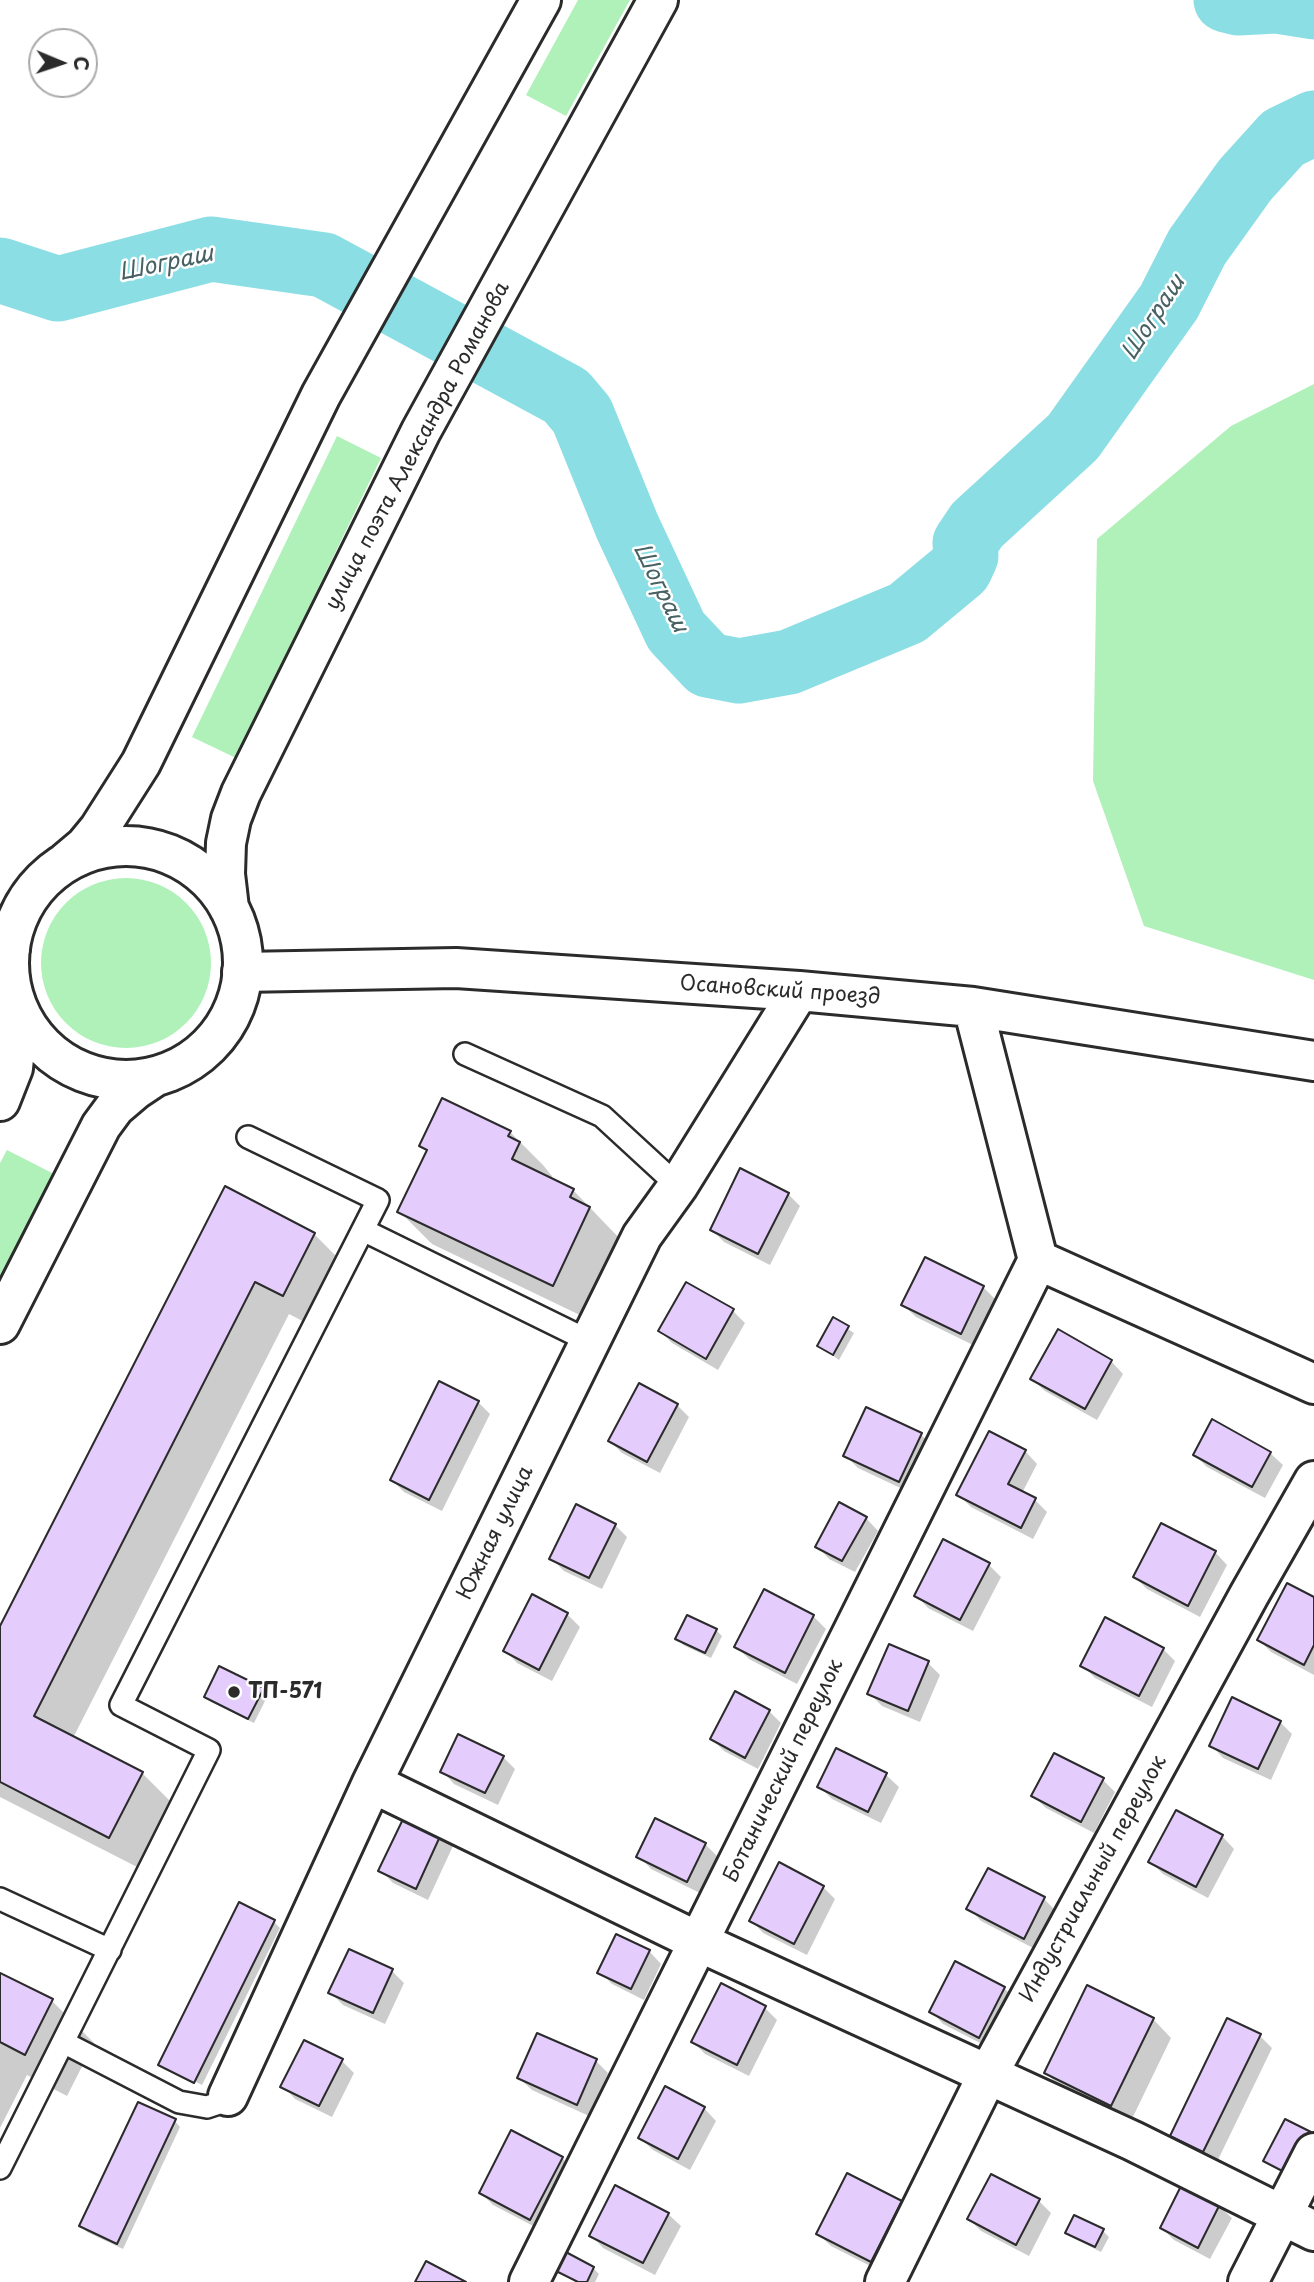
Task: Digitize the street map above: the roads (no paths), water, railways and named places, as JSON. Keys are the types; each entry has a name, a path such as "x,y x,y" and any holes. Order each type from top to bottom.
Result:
{"street":[{"path":"156,1076 123,1081 107,1079 91,1075 61,1061 37,1039 19,1011 9,978 5,947 29,898 49,874 85,846 141,763 321,395 541,0"},
{"name":"улица поэта Александра Романова","path":"229,908 225,874 226,843 231,819 241,793 421,431 658,0"},
{"path":"0,1324 101,1126 115,1107 135,1090 156,1076 187,1063 218,1036 233,1010 240,990 240,938 229,908 218,891 187,863 148,848 127,846 85,853 66,862"},
{"name":"Осановский проезд","path":"242,972 456,968 799,991 973,1007 1314,1060"},
{"name":"Южная улица","path":"228,2095 372,1783 642,1236 678,1186 799,991"},
{"path":"0,1101 13,1068 16,1039 13,994"},
{"path":"973,1007 1038,1260 1314,1384"},
{"name":"Ботанический переулок","path":"529,2282 1038,1260"},
{"name":"Индустриальный переулок","path":"885,2282 987,2076 1314,1481"},
{"path":"372,1783 699,1942 1133,2141 1298,2222"},
{"path":"1248,2282 1298,2222 1314,2153"}],"lane":[{"path":"466,1054 602,1116 678,1186"},
{"path":"0,2168 209,1750 121,1705 378,1200 248,1138"},
{"path":"363,1230 590,1342"},
{"path":"0,1899 110,1950"},
{"path":"63,2042 178,2102 207,2106 219,2103 228,2095"}],"waterway":[{"path":"1226,0 1238,3 1276,1 1314,7"},
{"name":"Шограш","path":"0,270 58,289 211,249 324,265 566,396 582,415 627,526 676,631 708,665 739,671 789,662 907,613 960,569 966,556 965,543 977,525 1073,437 1169,302 1197,247 1245,180 1283,138 1314,123"}],"place":[{"name":"ТП-571","path":"234,1692"}]}
